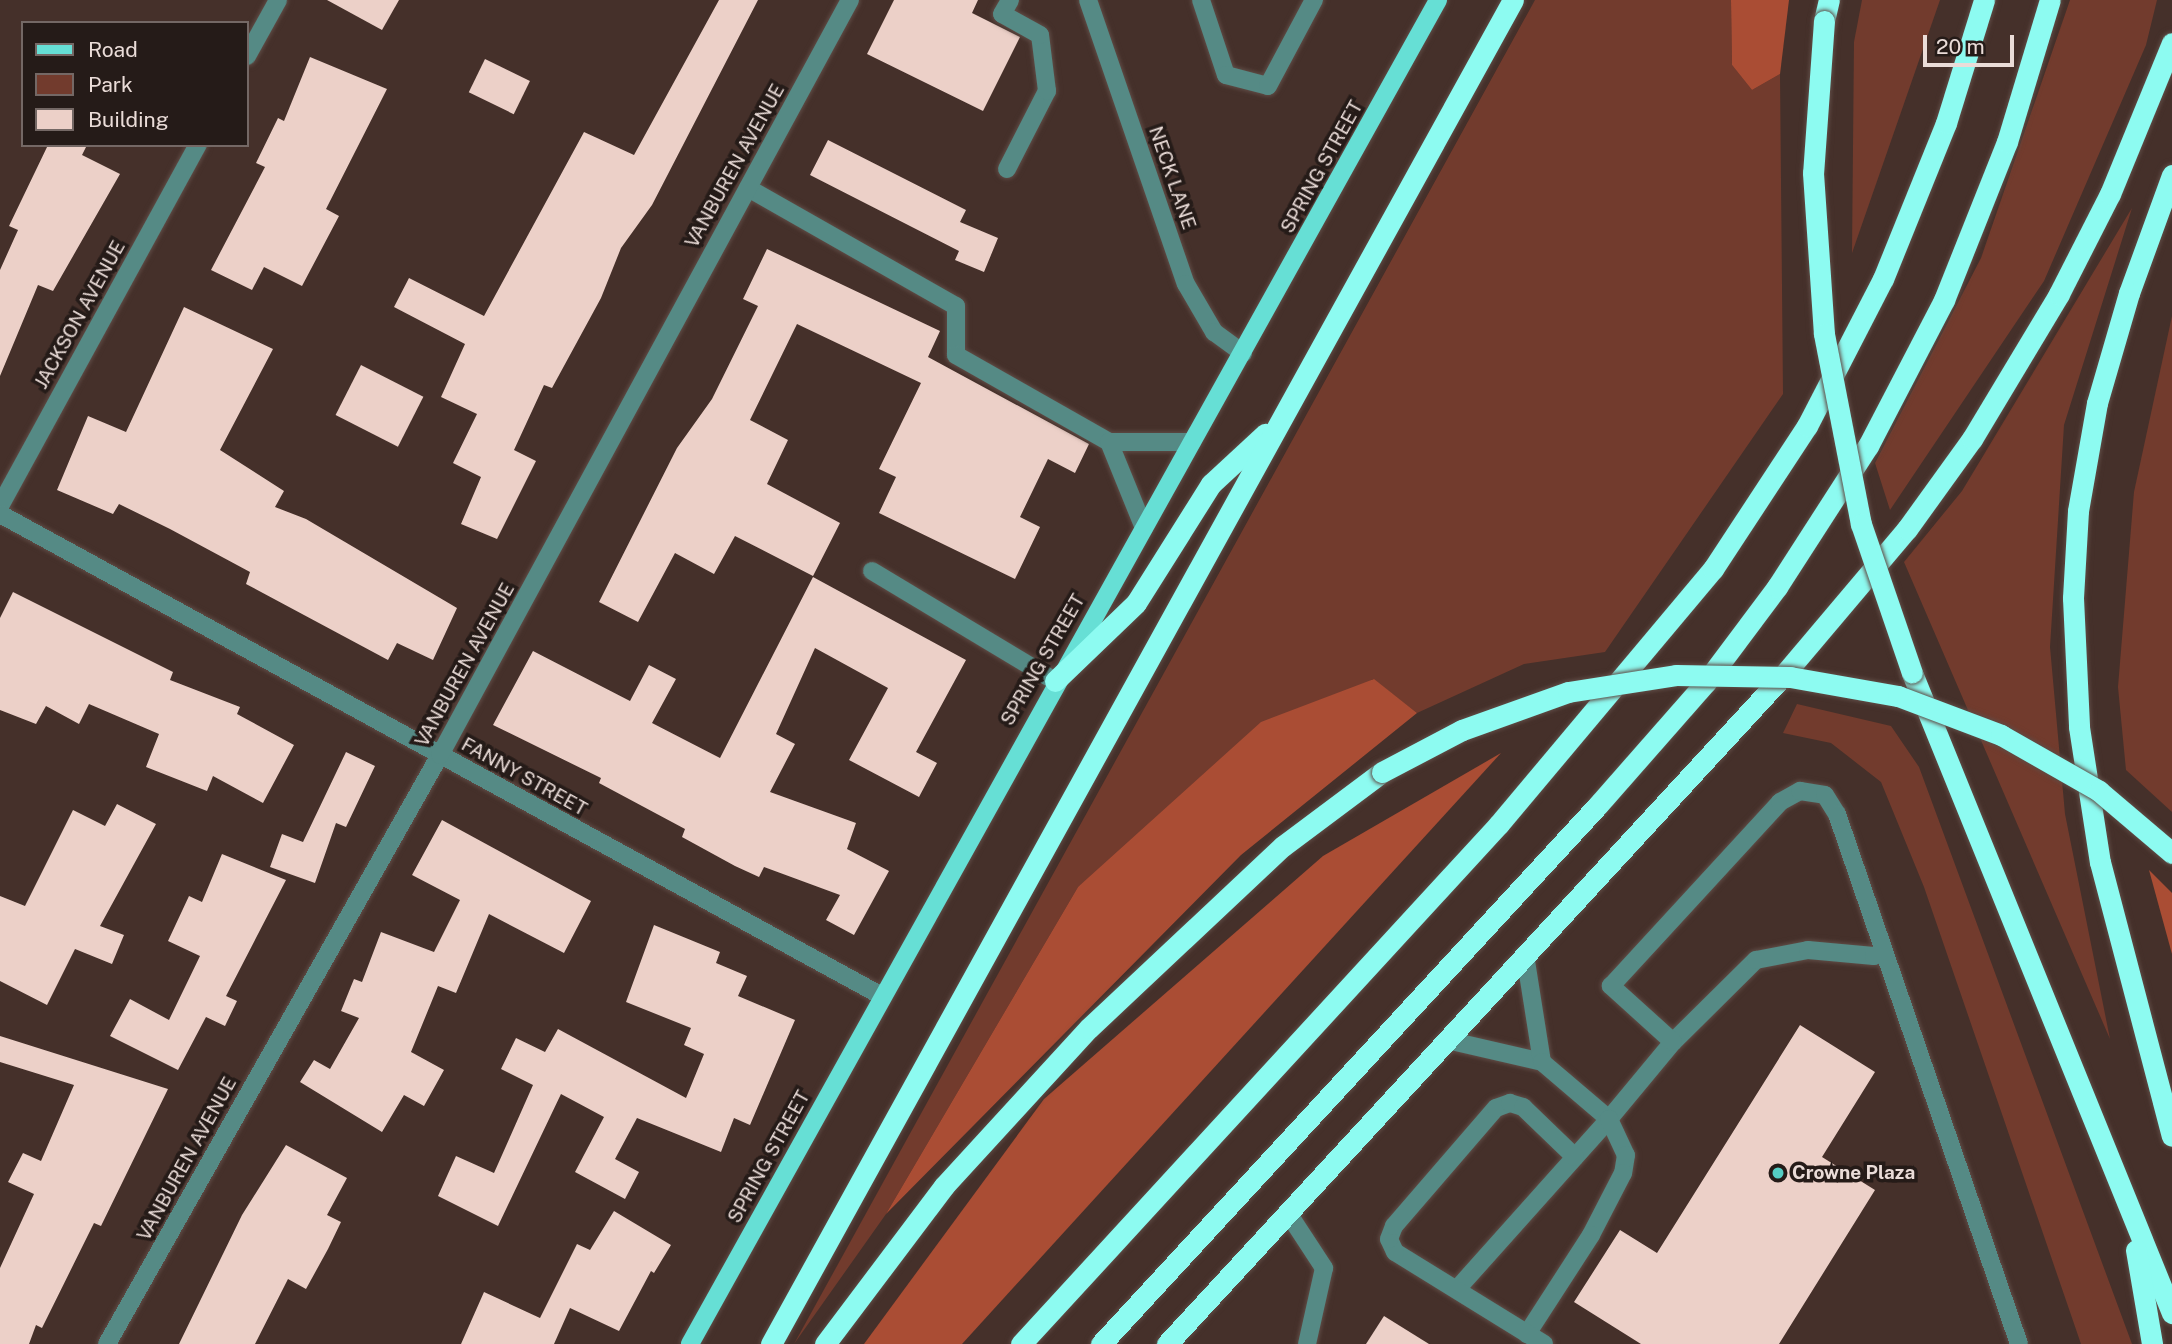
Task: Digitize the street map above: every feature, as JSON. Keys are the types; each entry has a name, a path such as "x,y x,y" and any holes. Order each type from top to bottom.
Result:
{"highway":[{"path":"772,1344 1513,0"},
{"path":"1021,1344 1522,799 1645,657 1727,550 1807,426 1883,279 1941,136 1984,0"},
{"path":"1101,1344 1605,797 1706,682 1777,587 1868,446 1944,300 2007,142 2050,0"},
{"path":"1826,7 1813,199 1825,343 1861,524 1913,673 2172,1313"},
{"path":"1167,1344 1837,615 1972,439 2085,245 2172,43"},
{"path":"2172,175 2129,293 2097,403 2078,510 2073,598 2078,727 2100,862 2172,1136"},
{"path":"1055,681 1136,603 1211,484 1277,424"},
{"path":"825,1344 944,1185 1089,1028 1283,845 1382,772 1462,730 1568,692 1676,676 1790,677 1898,696 2001,735 2099,791 2172,853"},
{"path":"2131,1217 2152,1344"}],"main road":[{"name":"SPRING STREET","path":"690,1344 1055,681 1243,353 1438,0"}],"street":[{"path":"248,54 278,0"},
{"name":"VANBUREN AVENUE","path":"107,1344 440,755 850,0"},
{"path":"1007,170 1047,91 1040,35 1002,14 1010,0"},
{"name":"NECK LANE","path":"1088,0 1186,284 1214,332 1243,353"},
{"path":"1206,5 1226,75 1268,86 1314,0"},
{"name":"JACKSON AVENUE","path":"0,506 197,147"},
{"path":"748,188 956,306 956,355 1109,442 1192,442"},
{"path":"1109,442 1144,528"},
{"name":"FANNY STREET","path":"0,514 882,996"},
{"path":"872,571 1055,681"},
{"path":"1673,1042 1611,986 1780,802 1800,791 1825,795 1837,814 2019,1344"},
{"path":"1458,1288 1609,1119 1673,1042 1756,960 1808,950 1874,956 1884,952"},
{"path":"1525,955 1542,1062"},
{"path":"1447,1040 1542,1062 1609,1119 1626,1155 1623,1173 1591,1235 1527,1334"},
{"path":"1544,1344 1458,1288 1395,1252 1389,1239 1394,1226 1496,1108 1510,1102 1523,1107 1575,1157"},
{"path":"1288,1213 1324,1268 1307,1344"}],"green space":[{"path":"1535,0 1731,0 1732,65 1752,90 1780,74 1783,394 1605,652 1524,664 1417,713 1373,679 1078,887 886,1214 794,1344"},
{"path":"1862,0 1940,0 1852,253 1854,42"},
{"path":"2070,0 2157,0 2146,45 2044,281 1890,510 1875,463 1981,258"},
{"path":"2132,208 2064,425 2050,647 2065,814 2110,1039 1904,562 1962,491"},
{"path":"2172,316 2172,812 2126,770 2118,687 2134,492"},
{"path":"1797,704 1891,726 1919,767 2132,1344 2081,1344 1924,887 1881,782 1831,743 1783,733"}],"shaded area":[{"path":"1731,0 1789,0 1780,74 1752,90 1732,65"},
{"path":"1374,679 1417,713 1241,855 886,1214 1078,887 1261,722"},
{"path":"1501,753 962,1344 864,1344 1044,1099 1323,856"},
{"path":"2149,870 2172,893 2172,954"}],"building":[{"path":"327,0 399,0 382,30"},
{"path":"719,0 758,0 652,205 621,248 601,298 552,388 544,385 514,450 536,461 497,539 461,524 481,477 453,463 477,414 441,397 465,344 394,307 409,278 484,316 584,132 634,155"},
{"path":"894,0 978,0 972,13 1020,37 983,111 867,54"},
{"path":"310,57 387,89 326,209 339,216 302,286 264,267 252,290 211,270 265,167 256,163 278,118 284,121"},
{"path":"485,59 530,81 514,114 469,92"},
{"path":"828,140 966,210 960,222 998,238 984,272 955,260 959,251 810,175"},
{"path":"47,147 86,147 82,155 120,174 53,291 38,285 0,376 0,270 18,230 9,226"},
{"path":"767,249 940,331 928,357 1089,444 1075,473 1048,459 1020,517 1040,527 1015,579 879,513 896,477 879,469 921,383 797,324 750,420 788,440 767,484 840,523 813,576 735,536 714,574 675,553 638,622 599,602 677,448 712,399 758,306 743,299"},
{"path":"184,307 273,349 220,450 284,491 275,507 306,519 457,608 433,660 397,643 388,660 246,584 250,572 170,529 119,504 113,514 57,490 88,416 126,432"},
{"path":"361,365 423,397 398,447 336,415"},
{"path":"813,577 966,660 916,752 937,763 919,797 849,760 888,688 815,648 776,734 795,744 770,792 856,823 847,849 889,871 854,935 826,920 840,895 764,867 759,877 735,866 682,837 685,829 599,783 601,778 493,725 533,651 630,701 649,665 676,679 652,723 720,758"},
{"path":"13,592 173,672 170,680 240,707 237,714 294,745 263,803 213,776 207,791 146,767 159,734 89,704 79,724 46,706 36,724 0,710 0,618"},
{"path":"346,752 375,766 346,827 336,823 315,883 270,867 282,834 303,842"},
{"path":"117,804 156,824 100,926 124,935 112,964 75,949 47,1005 0,981 0,896 25,906 73,810 105,826"},
{"path":"442,820 591,901 564,953 489,914 456,993 438,986 411,1052 444,1070 424,1106 404,1095 382,1132 300,1082 314,1060 330,1069 359,1018 341,1011 354,979 362,982 381,932 434,952 460,900 412,875"},
{"path":"222,854 286,880 226,996 237,1001 225,1026 206,1017 178,1070 110,1036 130,999 169,1020 200,956 168,941 189,896 202,902"},
{"path":"654,925 720,952 716,963 747,976 738,996 795,1020 750,1125 734,1118 721,1152 637,1118 615,1159 639,1172 625,1199 575,1172 604,1117 561,1094 498,1226 438,1196 456,1156 494,1173 533,1085 501,1069 516,1038 545,1052 558,1029 686,1098 704,1054 684,1045 691,1028 626,1002"},
{"name":"Crowne Plaza","path":"1800,1025 1875,1072 1822,1157 1875,1190 1779,1344 1641,1344 1574,1302 1620,1230 1657,1253"},
{"path":"0,1036 168,1089 101,1226 94,1223 42,1328 36,1325 29,1344 0,1344 0,1268 34,1194 8,1182 23,1153 41,1161 74,1085 0,1062"},
{"path":"286,1145 347,1178 327,1215 341,1222 328,1249 306,1289 288,1279 255,1344 179,1344 242,1215"},
{"path":"614,1211 671,1245 654,1273 651,1271 619,1331 570,1308 554,1344 461,1344 484,1292 540,1318 577,1244 590,1250"},
{"path":"1384,1316 1429,1344 1366,1344"}],"place":[{"name":"Crowne Plaza","path":"1778,1173"}]}
